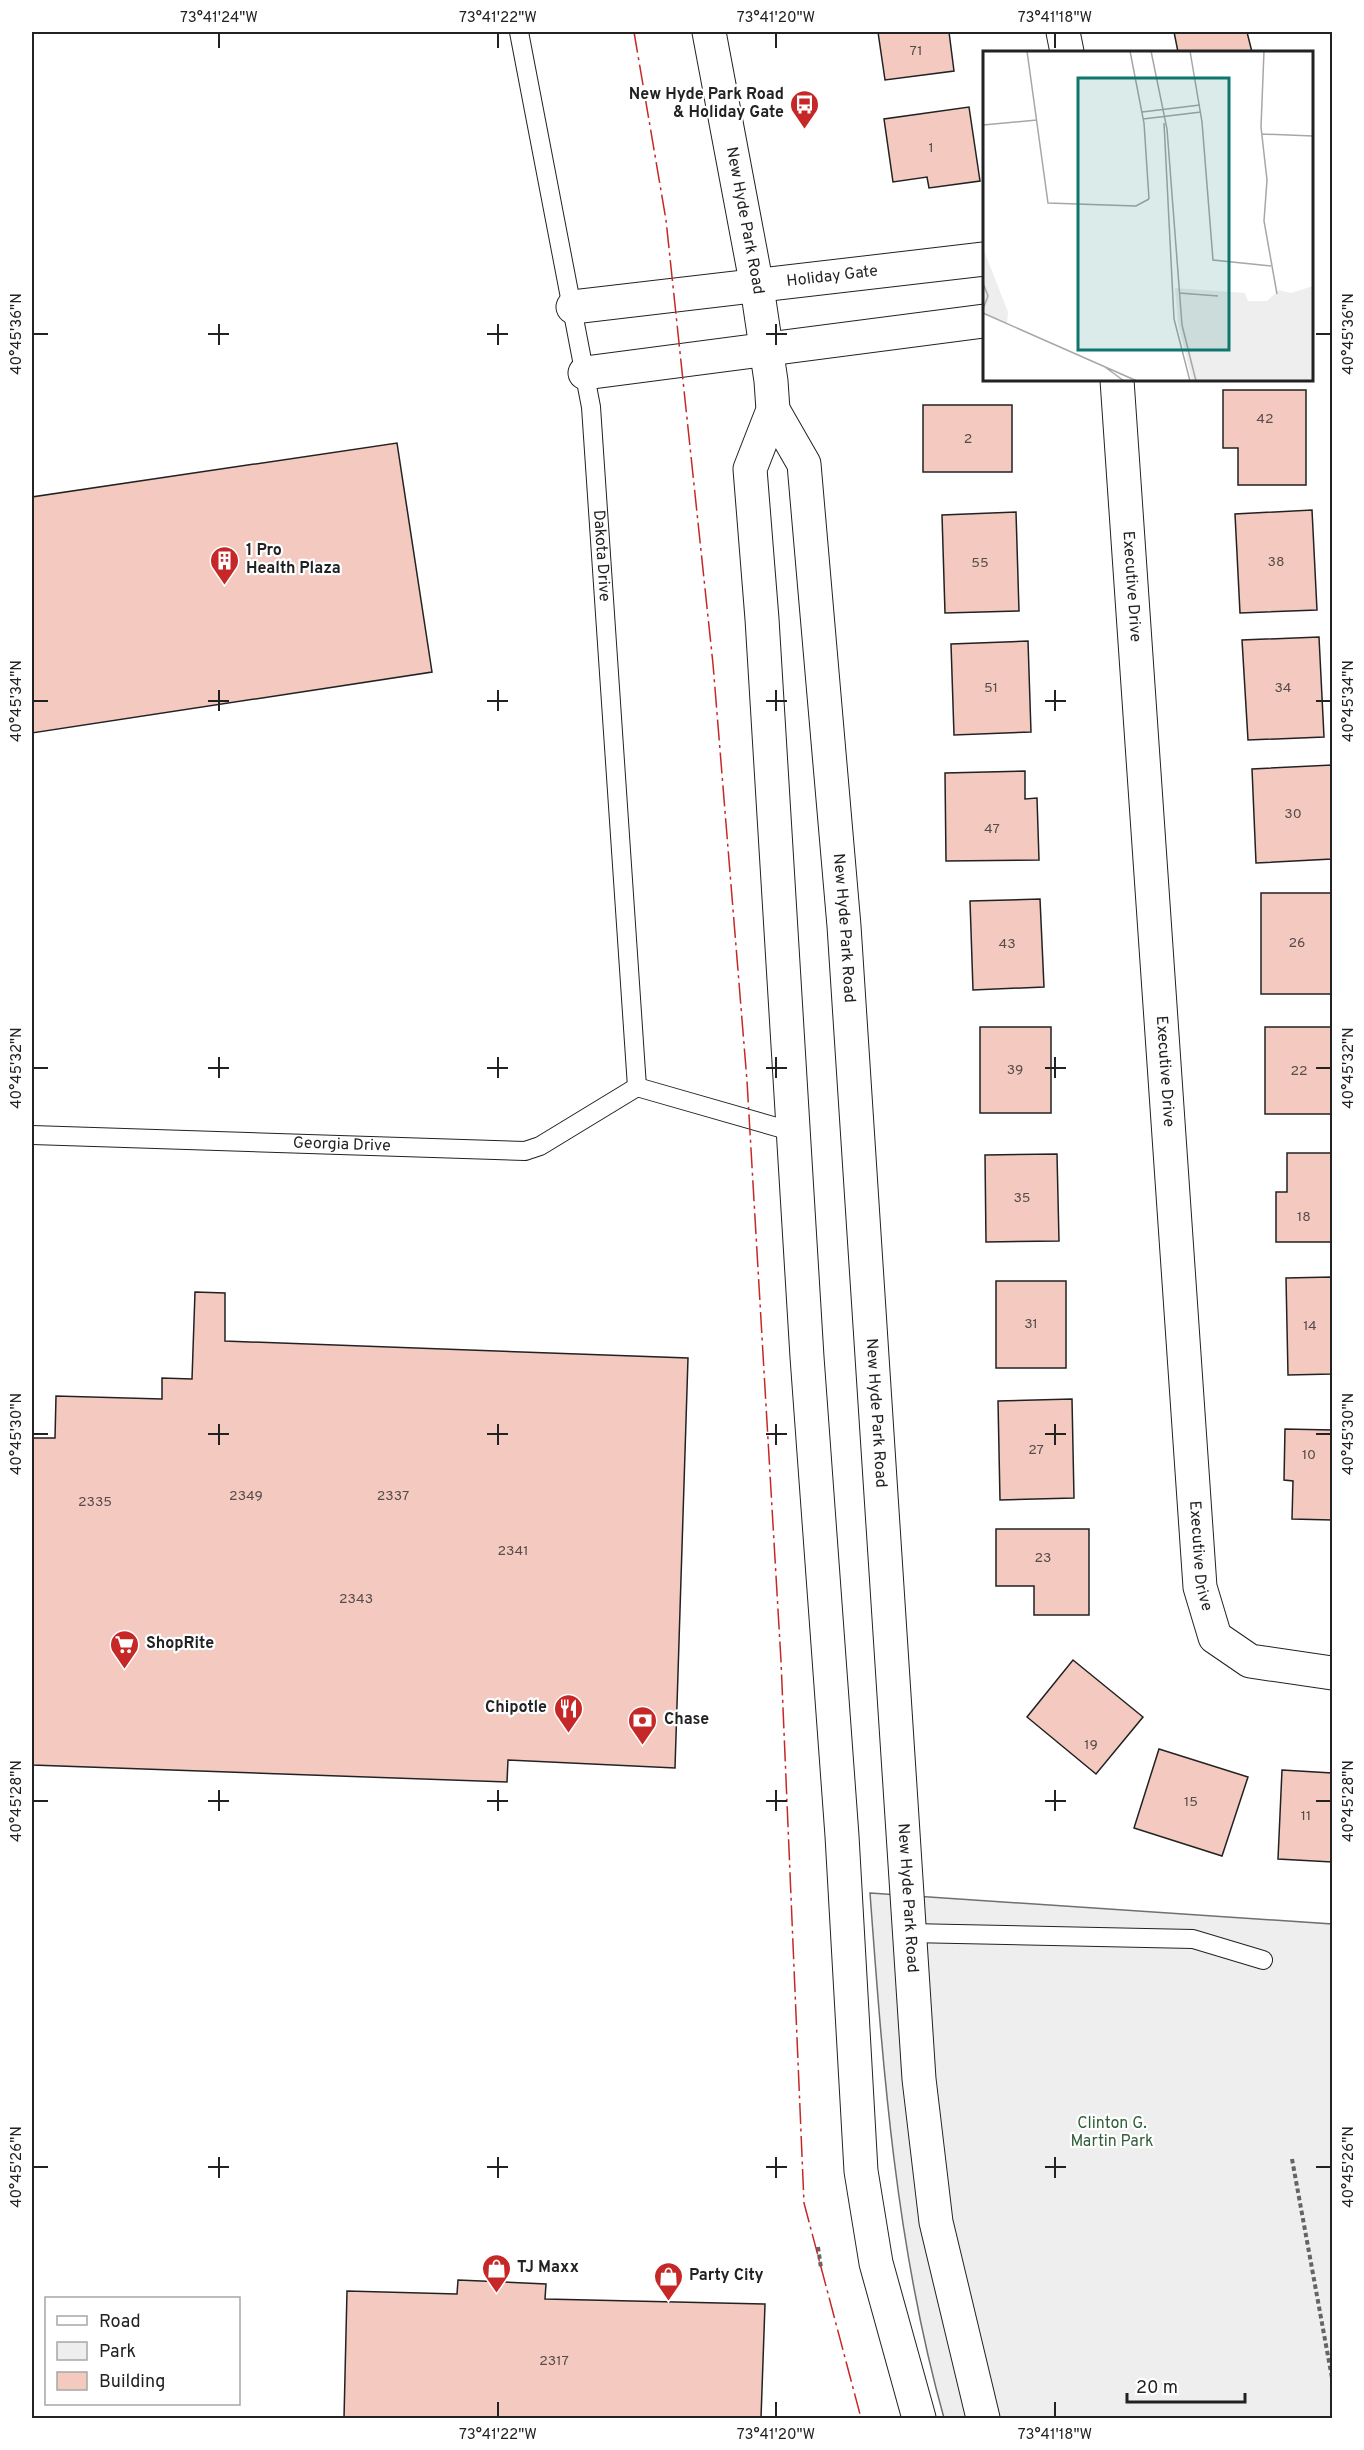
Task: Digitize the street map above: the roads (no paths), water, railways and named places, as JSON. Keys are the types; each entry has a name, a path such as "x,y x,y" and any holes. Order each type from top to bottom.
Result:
{"main road":[{"name":"New Hyde Park Road","path":"709,32 768,349 773,410 804,464 844,926 919,2079 936,2222 983,2418"},
{"path":"1063,32 1067,51"},
{"name":"Holiday Gate","path":"573,307 983,259"},
{"path":"585,373 983,321"},
{"name":"Executive Drive","path":"1117,381 1200,1587 1215,1637 1250,1661 1332,1673"},
{"name":"New Hyde Park Road","path":"773,410 750,469 762,619 841,1824 861,2171 876,2263 919,2418"}],"lane":[{"name":"Dakota Drive","path":"519,32 591,407 637,1087"},
{"path":"637,1087 794,1132"},
{"name":"Georgia Drive","path":"32,1135 525,1151 540,1146 637,1087"},
{"path":"909,1933 1193,1939 1263,1960"}],"place":[{"name":"New Hyde Park Road & Holiday Gate","path":"805,130"},
{"name":"1 Pro Health Plaza","path":"225,586"},
{"name":"ShopRite","path":"125,1670"},
{"name":"Chipotle","path":"568,1734"},
{"name":"Chase","path":"643,1746"},
{"name":"TJ Maxx","path":"496,2294"},
{"name":"Party City","path":"668,2302"}],"park label":[{"name":"Clinton G. Martin Park","path":"1112,2133"}]}
